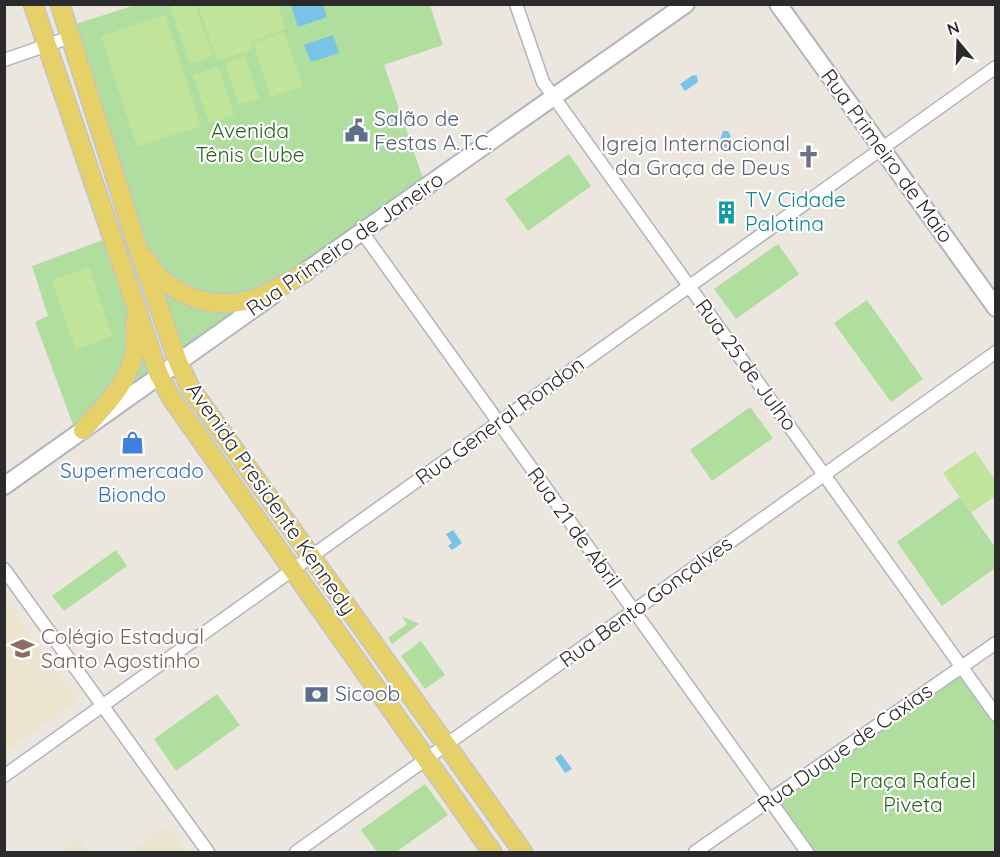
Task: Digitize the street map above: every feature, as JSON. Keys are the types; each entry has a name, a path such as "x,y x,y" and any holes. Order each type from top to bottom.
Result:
{"main road":[{"name":"Avenida Presidente Kennedy","path":"33,4 159,375 172,399 291,571 492,852"},
{"name":"Avenida Presidente Kennedy","path":"60,4 135,238 178,362 191,389 523,852"},
{"path":"135,238 150,264 166,282 187,296 210,302 229,303 253,299 306,272"},
{"path":"83,430 126,380 135,355 136,326 120,259"}],"street":[{"name":"Rua 25 de Julho","path":"516,4 543,82 996,715"},
{"name":"Rua Primeiro de Janeiro","path":"4,486 686,4"},
{"name":"Rua Primeiro de Maio","path":"778,4 996,308"},
{"path":"4,60 71,38"},
{"name":"Rua General Rondon","path":"4,776 996,67"},
{"name":"Rua 21 de Abril","path":"362,232 807,852"},
{"name":"Rua Bento Gonçalves","path":"296,852 996,352"},
{"path":"4,569 208,852"},
{"name":"Rua Duque de Caxias","path":"695,852 996,643"}],"shaded area":[{"name":"Colégio Estadual Santo Agostinho","path":"4,598 77,701 5,752 4,752"},
{"path":"167,825 186,852 129,852"},
{"path":"80,839 90,852 61,852"}],"green space":[{"name":"Avenida Tênis Clube","path":"135,5 430,5 443,45 384,65 426,187 276,289 210,302 150,264 67,27"},
{"path":"195,5 213,56 190,64 170,7"},
{"path":"198,5 278,5 286,29 250,42 252,50 217,61"},
{"path":"165,15 201,126 137,147 101,36"},
{"path":"284,32 303,86 271,97 253,43"},
{"path":"245,56 259,98 239,104 225,63"},
{"path":"218,66 234,115 209,123 193,75"},
{"path":"569,154 591,186 528,231 505,199"},
{"path":"108,238 127,301 132,336 131,351 127,364 117,380 75,430 35,322 48,316 32,266"},
{"path":"778,244 799,274 736,319 714,289"},
{"path":"89,267 112,336 76,350 52,280"},
{"path":"153,275 173,292 252,305 181,355"},
{"path":"867,300 923,379 891,402 834,323"},
{"path":"140,332 156,374 100,415"},
{"path":"750,407 773,438 712,481 690,450"},
{"path":"975,451 995,480 995,496 971,513 943,473"},
{"path":"960,497 995,547 995,568 942,606 897,542"},
{"path":"116,550 127,566 64,611 52,596"},
{"path":"402,616 419,624 392,644 388,638 407,624"},
{"path":"421,641 445,675 425,689 401,656"},
{"name":"Praça Rafael Piveta","path":"961,667 995,715 995,852 807,852 769,800"},
{"path":"217,694 240,725 176,771 154,739"},
{"path":"425,784 448,815 396,852 377,852 361,830"}],"water":[{"path":"291,5 323,5 327,17 298,27"},
{"path":"333,35 339,53 311,62 304,45"},
{"path":"693,75 697,76 698,82 685,91 680,84"},
{"path":"723,131 728,131 731,136 727,149 718,147"},
{"path":"453,530 462,543 452,550 448,546 452,543 446,534"},
{"path":"561,754 572,769 565,773 555,758"}],"place":[{"name":"Salão de Festas A.T.C.","path":"356,131"},
{"name":"Igreja Internacional da Graça de Deus","path":"808,156"},
{"name":"TV Cidade Palotina","path":"727,212"},
{"name":"Supermercado Biondo","path":"132,443"},
{"name":"Colégio Estadual Santo Agostinho","path":"23,649"},
{"name":"Sicoob","path":"317,694"}]}
